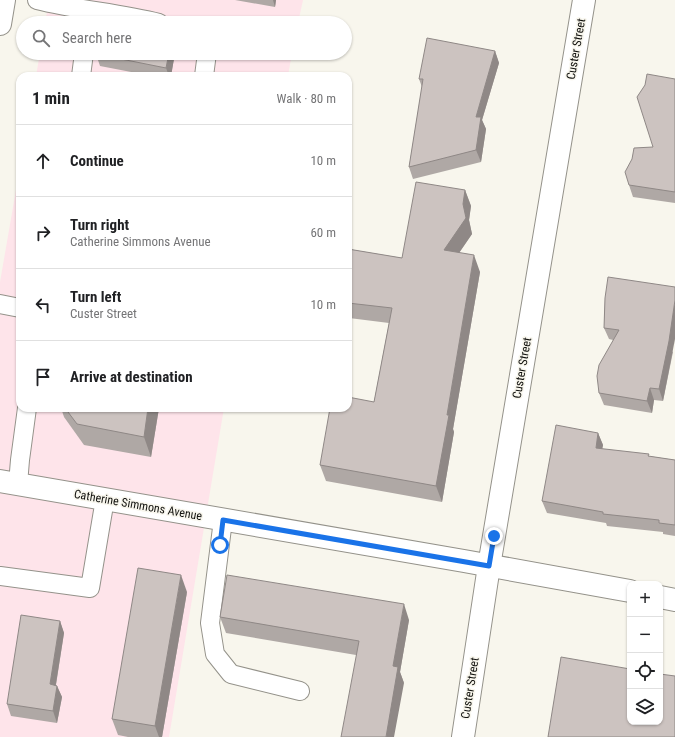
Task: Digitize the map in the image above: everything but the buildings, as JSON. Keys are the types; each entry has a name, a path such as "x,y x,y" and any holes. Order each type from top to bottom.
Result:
{"street":[{"path":"0,24 4,0"},
{"name":"Custer Street","path":"463,737 489,566 584,0"},
{"name":"Catherine Simmons Avenue","path":"9,482 627,590"},
{"path":"663,598 675,600"}],"lane":[{"path":"37,0 86,16"},
{"path":"82,72 83,60"},
{"path":"205,72 206,60"},
{"path":"0,304 16,307"},
{"path":"9,482 20,460 26,412"},
{"path":"0,576 90,588 105,499"},
{"path":"223,520 210,623 215,654 231,674 300,691"}],"shaded area":[{"path":"49,0 303,0 300,16 46,16"},
{"path":"39,60 291,60 289,72 37,72"},
{"path":"16,190 16,412 223,412 169,737 0,737 0,282"}],"route":[{"path":"220,545 223,520 489,566 494,536"}]}
